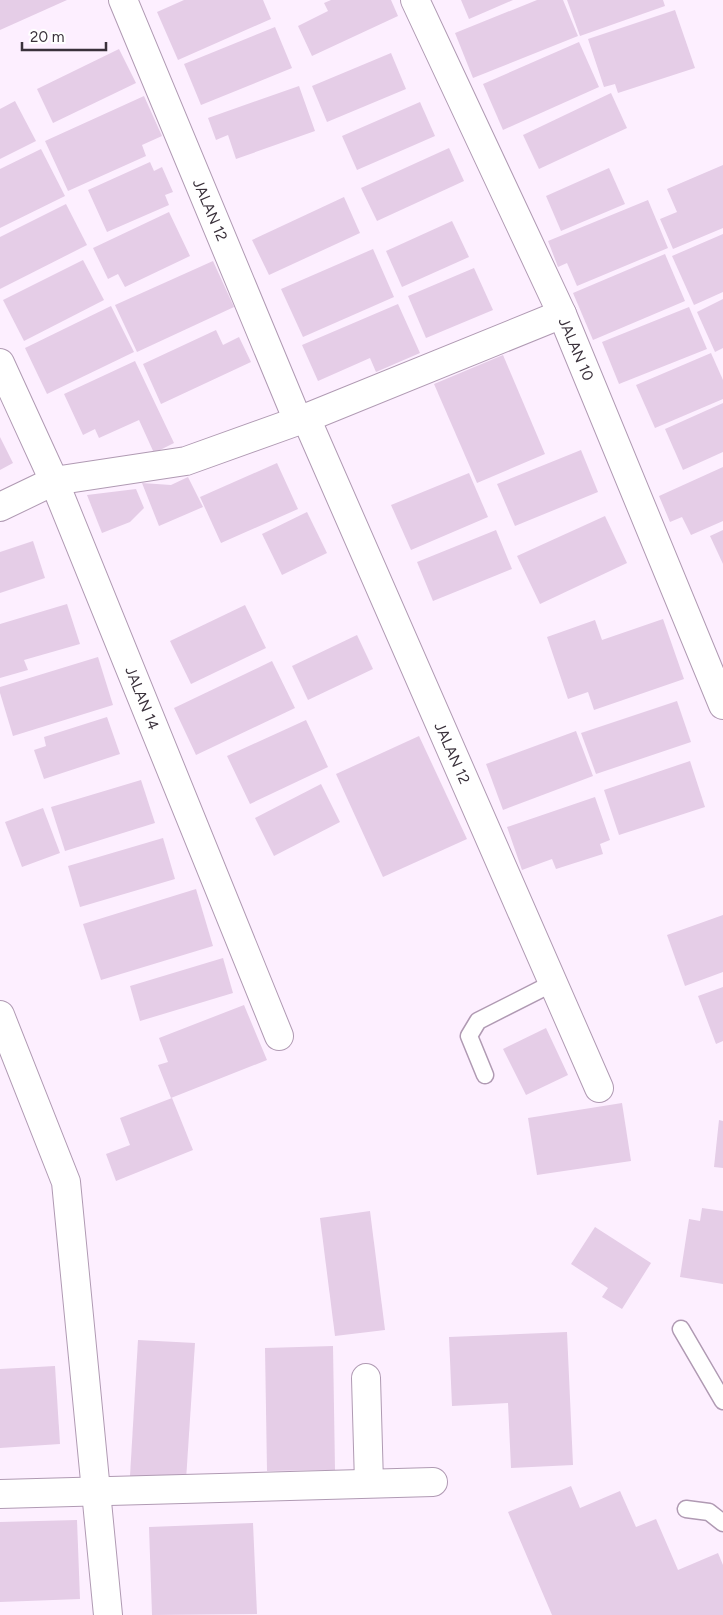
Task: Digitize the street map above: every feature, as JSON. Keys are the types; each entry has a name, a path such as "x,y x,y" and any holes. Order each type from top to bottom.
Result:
{"street":[{"name":"JALAN 12","path":"122,0 302,419 599,1088"},
{"name":"JALAN 10","path":"415,0 562,314 723,704"},
{"path":"0,507 54,481 186,461 302,419 562,314"},
{"name":"JALAN 14","path":"0,363 54,481 280,1036"},
{"path":"0,1015 66,1182 108,1615"},
{"path":"366,1378 369,1483"},
{"path":"0,1494 433,1482"}],"lane":[{"path":"485,1075 469,1036 478,1021 553,983"},
{"path":"681,1329 723,1401"},
{"path":"686,1509 709,1512 723,1523"}],"building":[{"path":"0,0 67,0 0,30"},
{"path":"184,0 263,0 271,19 178,60 157,12"},
{"path":"331,0 391,0 398,16 312,56 298,26 328,11 324,3"},
{"path":"461,0 513,0 469,19"},
{"path":"537,0 563,0 578,36 473,78 455,33"},
{"path":"567,0 663,0 665,6 580,36"},
{"path":"675,10 695,68 618,93 615,84 604,87 588,39"},
{"path":"275,27 292,68 201,105 184,64"},
{"path":"579,42 599,87 503,130 483,84"},
{"path":"119,49 136,83 53,123 37,89"},
{"path":"391,53 406,89 327,122 312,86"},
{"path":"299,86 315,131 236,159 228,135 216,140 208,118"},
{"path":"611,93 627,128 539,169 523,135"},
{"path":"144,96 162,136 142,145 146,156 68,191 45,141"},
{"path":"15,101 36,141 0,159 0,109"},
{"path":"420,102 435,136 357,170 342,136"},
{"path":"449,148 464,181 377,221 361,188"},
{"path":"41,149 65,196 0,228 0,169"},
{"path":"150,162 154,171 162,167 173,192 165,195 169,205 107,232 88,190"},
{"path":"723,165 723,228 673,249 660,219 677,212 667,189"},
{"path":"609,168 625,204 561,231 546,196"},
{"path":"344,197 360,233 269,275 252,240"},
{"path":"648,200 668,248 577,286 567,263 558,267 548,241"},
{"path":"66,204 87,245 0,289 0,237"},
{"path":"169,212 190,256 125,287 118,274 108,279 93,248"},
{"path":"452,221 469,257 402,287 386,251"},
{"path":"723,234 723,292 694,305 672,256"},
{"path":"373,249 394,297 303,337 281,289"},
{"path":"665,254 685,301 593,340 573,293"},
{"path":"83,260 104,300 24,341 3,300"},
{"path":"213,261 234,307 137,352 115,305"},
{"path":"474,268 493,310 426,338 408,296"},
{"path":"723,299 723,348 715,352 697,312"},
{"path":"398,304 420,353 376,372 370,358 318,381 302,345"},
{"path":"111,306 134,352 47,394 25,348"},
{"path":"689,307 707,349 619,384 602,342"},
{"path":"216,330 223,345 239,337 251,362 161,404 143,364"},
{"path":"711,353 723,380 723,399 655,428 636,385"},
{"path":"503,355 545,454 477,483 434,384"},
{"path":"135,361 174,443 154,453 139,420 99,438 95,429 83,435 64,394"},
{"path":"723,403 723,452 683,470 665,429"},
{"path":"0,437 13,463 0,470"},
{"path":"581,450 598,492 515,526 497,484"},
{"path":"277,463 298,509 221,543 200,497"},
{"path":"723,467 723,521 691,535 682,517 670,522 659,496"},
{"path":"469,473 488,517 411,550 391,505"},
{"path":"188,477 203,507 159,526 142,483 171,485"},
{"path":"136,489 144,508 130,522 102,533 87,495"},
{"path":"307,512 327,553 282,575 262,534"},
{"path":"605,516 627,563 540,604 517,556"},
{"path":"496,530 512,569 433,601 417,562"},
{"path":"723,530 723,564 710,536"},
{"path":"33,541 45,578 0,593 0,552"},
{"path":"67,604 80,644 24,660 28,670 0,678 0,624"},
{"path":"245,605 266,648 191,684 170,641"},
{"path":"663,619 684,679 594,710 588,692 568,699 547,637 595,620 602,640"},
{"path":"357,635 373,669 308,700 292,666"},
{"path":"98,657 113,705 13,736 0,693 0,687"},
{"path":"272,661 295,708 196,755 174,708"},
{"path":"677,701 691,742 596,774 581,733"},
{"path":"107,717 120,754 44,779 34,750 46,746 44,737"},
{"path":"306,720 328,767 250,804 227,756"},
{"path":"576,731 593,776 503,810 486,764"},
{"path":"419,736 467,839 383,877 336,774"},
{"path":"690,761 705,807 619,835 604,790"},
{"path":"141,780 155,823 65,851 51,807"},
{"path":"321,784 340,822 274,856 255,818"},
{"path":"595,797 610,840 600,844 603,854 556,869 552,859 522,870 507,827"},
{"path":"43,808 60,853 22,867 5,822"},
{"path":"163,838 175,879 80,907 68,866"},
{"path":"196,889 213,946 101,980 83,924"},
{"path":"723,915 723,972 685,986 667,935"},
{"path":"223,958 233,993 140,1021 130,986"},
{"path":"723,987 723,1041 716,1044 698,996"},
{"path":"244,1005 267,1060 171,1098 158,1065 168,1062 159,1038"},
{"path":"546,1028 568,1075 526,1095 503,1049"},
{"path":"172,1098 193,1150 116,1181 106,1154 130,1145 120,1118"},
{"path":"622,1103 631,1161 537,1175 528,1118"},
{"path":"719,1120 723,1121 723,1168 714,1167"},
{"path":"702,1208 723,1211 723,1284 680,1277 689,1219 700,1221"},
{"path":"370,1211 385,1330 335,1336 320,1218"},
{"path":"595,1227 651,1263 622,1309 602,1297 608,1288 571,1264"},
{"path":"567,1332 573,1465 511,1468 508,1403 452,1406 449,1337"},
{"path":"138,1340 195,1343 186,1480 130,1476"},
{"path":"333,1346 335,1470 267,1471 265,1348"},
{"path":"55,1366 60,1444 0,1448 0,1369"},
{"path":"571,1486 580,1508 620,1491 636,1527 656,1519 678,1570 718,1553 723,1565 723,1615 552,1615 508,1512"},
{"path":"77,1520 80,1599 0,1602 0,1522"},
{"path":"253,1523 257,1614 152,1615 149,1527"}]}
